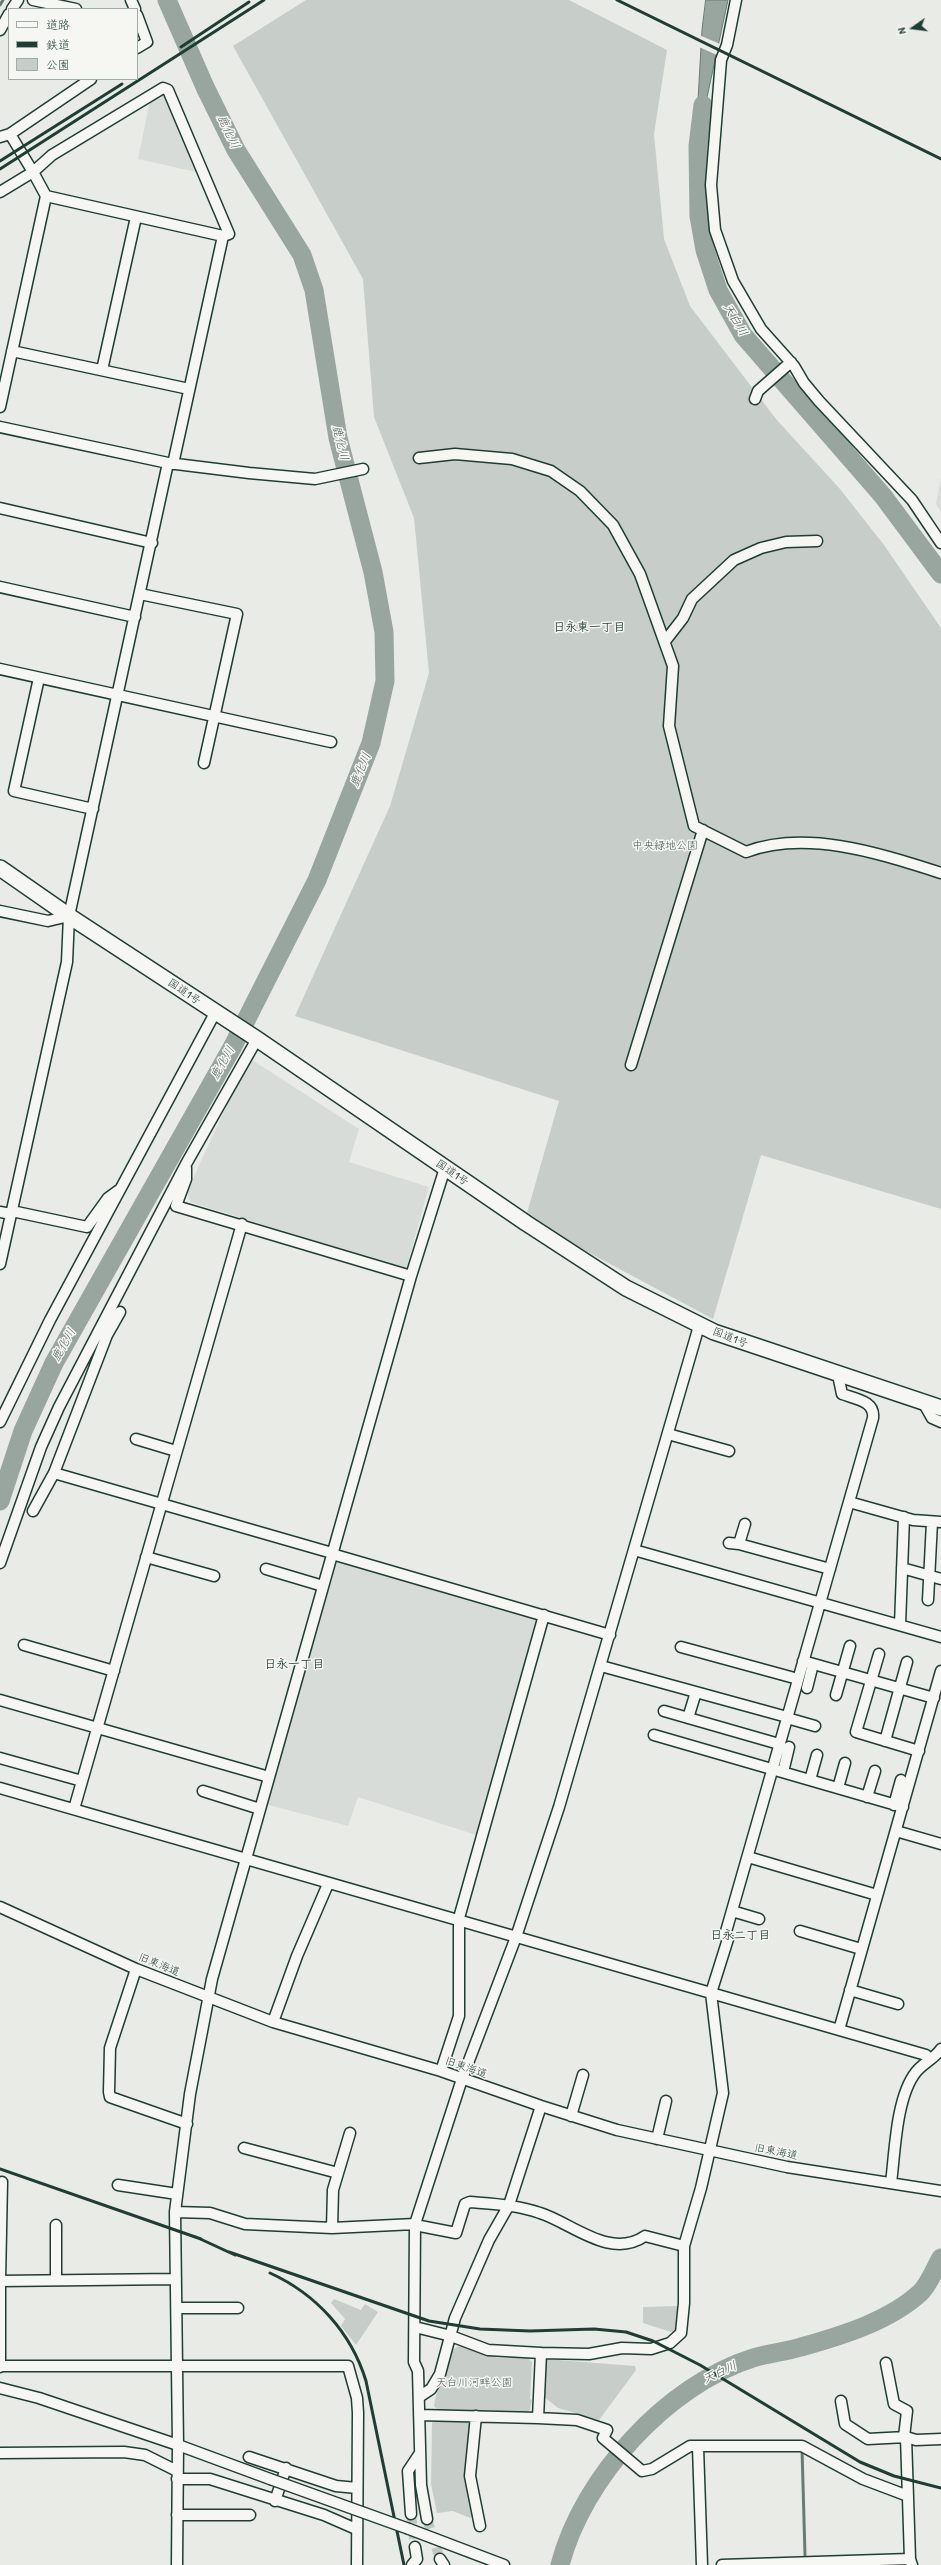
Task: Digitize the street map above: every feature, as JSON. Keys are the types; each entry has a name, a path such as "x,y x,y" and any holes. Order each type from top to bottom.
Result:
{"highway":[{"name":"国道1号","path":"0,868 69,916 255,1038 589,1265 626,1288 699,1326 838,1375 941,1408"}],"street":[{"path":"33,0 71,8"},
{"path":"736,0 727,45 721,60 711,185 715,230 726,265 761,329 819,401 912,500 941,543"},
{"path":"0,30 8,16"},
{"path":"138,18 147,42 138,47"},
{"path":"0,138 10,134 90,80"},
{"path":"0,192 34,172 52,155 163,88 168,90 230,234 223,236 46,196"},
{"path":"0,407 46,196 34,172 10,134"},
{"path":"102,370 136,217"},
{"path":"0,1264 67,962 69,916 93,809 116,695 189,389 223,236"},
{"path":"12,351 189,389"},
{"path":"756,395 789,364"},
{"path":"0,427 170,464 282,477 315,479 363,469"},
{"path":"419,458 455,454 512,459 550,471 580,491 613,525 640,574 666,640 673,666 669,726 694,826 746,852 765,844 800,843 823,845 895,859 941,873"},
{"path":"0,508 152,543"},
{"path":"666,640 683,618 692,599 734,560 761,548 786,542 817,541"},
{"path":"0,587 135,617"},
{"path":"140,594 237,614 213,716 204,763"},
{"path":"0,669 331,742"},
{"path":"39,678 14,791 93,809"},
{"path":"631,1065 703,830"},
{"path":"0,911 48,921 69,916"},
{"path":"0,1422 50,1320 215,1013"},
{"path":"0,1563 41,1447 59,1407 186,1164 255,1038"},
{"path":"186,1164 186,1179 176,1206 242,1224 411,1276"},
{"path":"177,2565 178,2366 175,2212 207,1998 411,1276 445,1168"},
{"path":"0,1212 87,1227 108,1198 121,1189"},
{"path":"74,1809 242,1224"},
{"path":"33,1511 54,1473 107,1335 120,1312"},
{"path":"427,2519 421,2485 418,2371 414,2362 415,2327 413,2266 415,2224 462,2079 516,1937 559,1807 699,1326"},
{"path":"807,1688 808,1662 820,1602 874,1411 866,1402 842,1394 838,1375"},
{"path":"922,1402 932,1418 941,1422"},
{"path":"668,1434 728,1451"},
{"path":"136,1439 176,1451"},
{"path":"54,1473 610,1635"},
{"path":"849,1502 904,1517 937,1522 929,1576 928,1600"},
{"path":"900,1625 904,1517"},
{"path":"739,1544 746,1524"},
{"path":"728,1543 739,1544 830,1569"},
{"path":"634,1550 941,1637"},
{"path":"146,1557 214,1576"},
{"path":"902,1568 941,1579"},
{"path":"266,1569 323,1586"},
{"path":"441,2071 459,2016 459,1921 544,1615"},
{"path":"24,1645 114,1671"},
{"path":"836,1695 850,1646"},
{"path":"681,1647 798,1679"},
{"path":"879,1654 856,1732 919,1751"},
{"path":"808,1662 934,1698"},
{"path":"783,1772 787,1718 798,1679 808,1662"},
{"path":"885,1741 907,1662"},
{"path":"601,1666 815,1726"},
{"path":"898,1806 919,1751 941,1671"},
{"path":"688,1718 696,1692"},
{"path":"0,1700 269,1777"},
{"path":"664,1711 784,1745"},
{"path":"654,1736 898,1806"},
{"path":"415,2327 451,2336 488,2350 541,2353 589,2354 622,2348 651,2350 660,2348 679,2336 684,2311 684,2246 710,2151 723,2093 711,1994 728,1939 725,1935 772,1769 784,1745"},
{"path":"810,1780 816,1755"},
{"path":"0,1758 82,1781"},
{"path":"838,1788 845,1763"},
{"path":"867,1797 874,1771"},
{"path":"839,2030 896,1831 901,1780"},
{"path":"0,1788 328,1884 926,2055 930,2059"},
{"path":"203,1791 260,1809"},
{"path":"896,1831 941,1844"},
{"path":"748,1857 877,1895"},
{"path":"273,2022 297,1956 328,1884"},
{"name":"旧東海道","path":"0,1907 136,1969 207,1998 273,2022 441,2071 571,2116 657,2140 788,2167 891,2183 940,2188"},
{"path":"732,1911 759,1919"},
{"path":"800,1931 861,1949"},
{"path":"136,1969 113,2038 109,2092 110,2097 187,2124"},
{"path":"850,1990 898,2004"},
{"path":"891,2183 898,2121 904,2100 915,2073 941,2049"},
{"path":"571,2116 583,2075"},
{"path":"657,2140 666,2101"},
{"path":"419,2397 431,2389 440,2374 458,2311 489,2240 509,2205 540,2106"},
{"path":"332,2228 334,2190 350,2133"},
{"path":"244,2148 338,2173"},
{"path":"2,2182 0,2366 348,2366 357,2398 358,2413 356,2528 357,2565"},
{"path":"118,2185 177,2194"},
{"path":"175,2212 210,2213 245,2224 332,2228 415,2224 456,2233 467,2202 509,2205 543,2214 558,2219 579,2233 608,2241 635,2242 645,2236 684,2246"},
{"path":"56,2225 56,2280"},
{"path":"0,2279 176,2279"},
{"path":"177,2308 238,2308"},
{"path":"538,2418 541,2353"},
{"path":"722,2565 911,2562 905,2437 907,2411 894,2404 886,2363"},
{"path":"4,2389 178,2445 504,2565"},
{"path":"841,2401 845,2424 868,2439 905,2437 916,2440 941,2439"},
{"path":"419,2415 538,2418 589,2423 607,2430 603,2438 642,2471 652,2468 684,2448 802,2446 863,2480 908,2496"},
{"path":"476,2416 470,2476 480,2526"},
{"path":"698,2447 702,2565"},
{"path":"0,2453 124,2452 145,2454 177,2475 210,2479 275,2501 324,2515 356,2528"},
{"path":"411,2514 408,2471 420,2453"},
{"path":"250,2457 336,2486 357,2488"},
{"path":"275,2501 286,2468"},
{"path":"177,2515 250,2515"},
{"path":"412,2565 417,2559 415,2547"}],"shaded area":[{"path":"706,0 728,0 695,153 702,30"},
{"path":"164,93 201,173 138,159 150,100"},
{"path":"941,478 941,512 936,504"},
{"path":"249,1058 359,1129 349,1162 429,1187 406,1269 190,1202 187,1191"},
{"path":"338,1559 540,1617 479,1836 358,1797 348,1826 265,1804"}],"green space":[{"name":"中央緑地公園","path":"306,0 569,0 667,50 654,134 664,239 690,306 776,419 840,489 884,545 941,628 941,1209 761,1155 713,1319 556,1235 527,1213 559,1101 295,1016 390,806 429,673 414,518 374,417 363,279 233,46"},
{"path":"334,2299 361,2310 365,2304 378,2312 356,2345 341,2326 345,2319 331,2303"},
{"path":"680,2306 678,2324 674,2333 643,2323 643,2307"},
{"name":"天白川河畔公園","path":"459,2346 498,2358 528,2358 532,2362 530,2399 532,2400 529,2413 438,2410 434,2406 437,2392 452,2350"},
{"path":"545,2359 635,2366 636,2370 599,2420 558,2408 543,2396"},
{"name":"天白川河畔公園","path":"437,2419 469,2420 471,2423 467,2470 469,2492 474,2516 470,2518 453,2511 437,2513 431,2484 432,2423"}],"pier":[{"path":"699,35 720,44 717,55 699,47"}],"waterway":[{"path":"0,5 3,0"},
{"name":"鹿化川","path":"0,1501 23,1431 54,1363 233,1046 317,880 371,743 385,681 384,632 373,572 338,438 314,290 302,255 236,150 205,87 167,0"},
{"name":"天白川","path":"703,105 698,146 699,216 705,250 718,290 743,335 883,496 941,574"},
{"name":"天白川","path":"560,2565 571,2532 588,2499 608,2468 633,2439 660,2412 690,2389 721,2371 753,2358 795,2349 832,2338 864,2326 895,2311 909,2302 924,2289 941,2258"},
{"path":"802,2449 805,2555"}],"tunnel":[{"path":"411,2514 415,2547"},
{"path":"427,2519 440,2559"}],"railway":[{"path":"0,169 264,0"},
{"path":"617,0 941,159"},
{"path":"181,47 249,2"},
{"path":"0,161 122,84"},
{"path":"0,2169 201,2239"},
{"path":"196,2237 235,2255"},
{"path":"229,2252 429,2321 480,2329 530,2331 594,2329 626,2332 653,2341 700,2365 860,2462 894,2476 941,2488"},
{"path":"270,2273 302,2292 317,2303 330,2316 351,2346 359,2363 366,2381 404,2565"}],"district":[{"name":"日永東一丁目","path":"589,628"},
{"name":"日永一丁目","path":"294,1665"},
{"name":"日永二丁目","path":"740,1936"}]}
